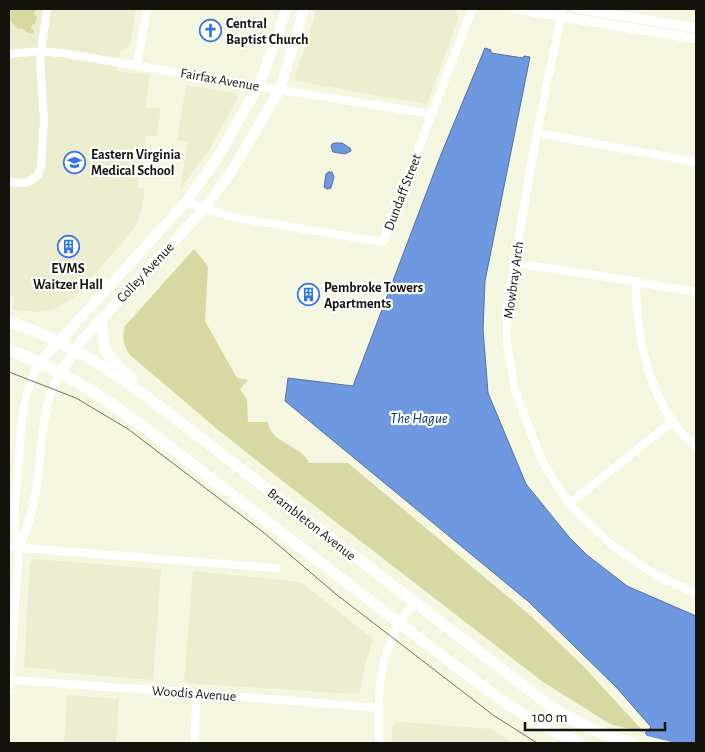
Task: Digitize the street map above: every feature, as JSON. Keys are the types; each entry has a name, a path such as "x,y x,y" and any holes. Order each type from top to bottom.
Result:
{"main road":[{"name":"Colley Avenue","path":"40,362 186,202 218,157 258,86 275,44 286,9"},
{"name":"Colley Avenue","path":"60,373 75,349 102,318 204,209 244,153 280,89 304,9"},
{"path":"102,318 102,335 105,351 163,409"},
{"name":"Brambleton Avenue","path":"9,322 75,349 116,374 546,703 579,724 632,743"},
{"name":"Brambleton Avenue","path":"9,350 40,362 60,373 138,422 507,704 550,730 580,743"}],"street":[{"path":"9,182 23,183 30,181 38,175 41,168 44,120 40,66 47,9"},
{"path":"137,65 147,9"},
{"name":"Dundaff Street","path":"186,202 232,216 384,242 472,9"},
{"path":"515,9 561,12 696,39"},
{"path":"579,9 696,28"},
{"name":"Mowbray Arch","path":"561,12 537,133 507,306 507,343 515,391 542,461 569,504 609,542 655,576 696,593"},
{"name":"Fairfax Avenue","path":"9,54 41,51 432,114"},
{"path":"537,133 696,162"},
{"path":"514,263 696,292"},
{"path":"636,282 637,314 642,348 654,382 665,411 685,437 696,446"},
{"name":"Colley Avenue","path":"9,692 19,548 14,528 22,419 28,387 40,362"},
{"name":"Colley Avenue","path":"19,548 27,529 36,494 46,406 52,388 60,373"},
{"path":"569,504 673,421"},
{"path":"9,547 276,568"},
{"path":"379,743 378,708 382,670 399,623 414,602"},
{"name":"Woodis Avenue","path":"10,680 378,708"},
{"path":"194,743 197,693"}],"shaded area":[{"name":"Eastern Virginia Medical School","path":"9,9 136,9 130,45 120,52 117,71 150,75 145,107 161,109 156,137 146,135 137,187 145,189 137,224 73,298 57,308 37,312 13,310 14,297 9,296"},
{"path":"316,9 454,10 459,17 428,102 424,104 296,81 295,75 309,36"},
{"name":"Eastern Virginia Medical School","path":"186,85 234,93 238,98 208,152 180,189 188,142 177,140"},
{"path":"34,559 161,569 153,680 57,672 57,670 24,667 30,563"},
{"path":"193,571 301,582 373,639 360,693 184,683"},
{"path":"67,695 119,699 116,743 64,743"},
{"path":"402,722 491,729 513,743 392,743 394,724"}],"green space":[{"path":"9,9 35,9 34,15 37,16 35,24 32,24 33,34 15,27 10,20"},
{"path":"194,249 208,266 205,321 237,378 248,380 240,389 247,400 248,422 268,422 270,429 280,440 300,452 309,463 348,463 531,616 584,667 645,733 610,724 543,682 280,479 217,429 130,355 124,341 125,326"}],"water":[{"name":"The Hague","path":"485,48 491,50 491,53 523,58 524,56 530,57 485,281 483,329 488,393 526,484 569,537 587,555 627,586 696,616 696,743 654,743 645,733 651,727 616,687 529,602 285,401 288,378 353,386 440,157"},
{"path":"335,143 342,143 350,148 351,151 345,154 333,152 331,147"},
{"path":"328,172 332,172 334,177 331,188 327,189 324,187"}],"pier":[{"path":"643,735 676,743 651,743"}],"tram line":[{"path":"9,372 76,398 128,429 263,532 337,595 493,715 537,743"}],"place":[{"name":"Central Baptist Church","path":"210,31"},
{"name":"Eastern Virginia Medical School","path":"75,162"},
{"name":"EVMS Waitzer Hall","path":"68,246"},
{"name":"Pembroke Towers Apartments","path":"308,295"}]}
